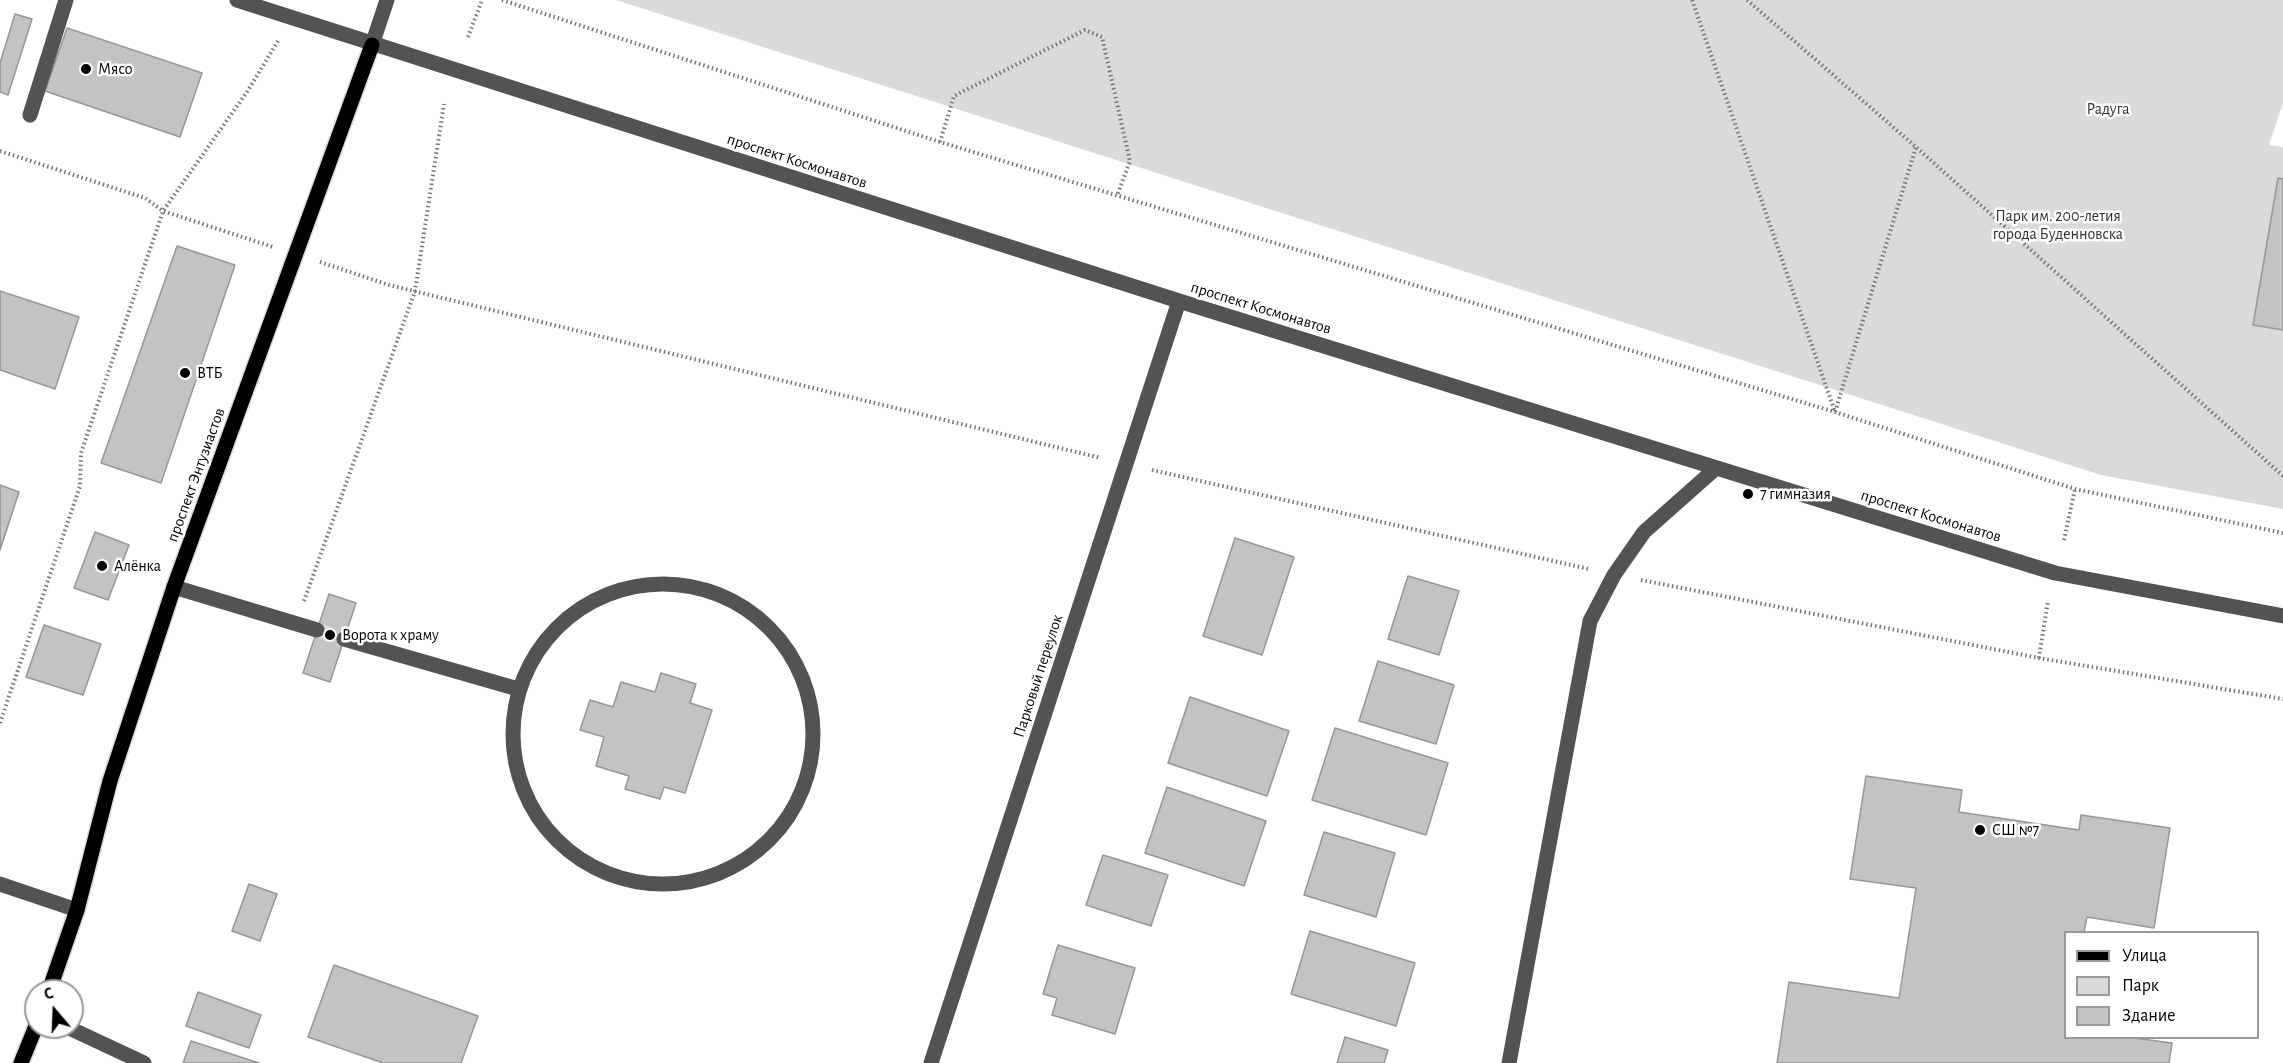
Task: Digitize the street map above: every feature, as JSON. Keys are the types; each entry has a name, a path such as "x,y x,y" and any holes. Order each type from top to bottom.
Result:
{"main road":[{"name":"проспект Энтузиастов","path":"53,979 77,910 110,781 174,587 372,45"},
{"path":"21,1063 31,1039"}],"street":[{"path":"30,115 66,0"},
{"name":"проспект Космонавтов","path":"237,0 372,45 1715,470 2055,573 2283,616"},
{"path":"372,45 387,0"},
{"name":"Парковый переулок","path":"932,1063 1179,301"},
{"path":"1509,1063 1590,621 1614,575 1644,532 1715,470"},
{"path":"684,582 720,590 752,610 777,636 799,671 811,708 813,748 802,788 784,821 755,853 722,872 685,885 640,885 599,871 565,848 532,814 516,765 513,723 518,689 544,644 585,608 629,588 684,582"},
{"path":"174,587 317,630"},
{"path":"344,639 518,689"},
{"path":"0,884 77,910"},
{"path":"84,1035 144,1063"}],"path":[{"path":"468,37 482,0"},
{"path":"502,0 940,142 1834,412 2075,489 2283,533"},
{"path":"1692,0 1834,412"},
{"path":"1747,0 1916,147 2283,476"},
{"path":"0,723 80,486 81,453 163,211 247,92 292,19"},
{"path":"940,142 954,96 1084,30 1102,37 1130,161 1117,196"},
{"path":"296,625 415,291 444,104"},
{"path":"1834,412 1916,147"},
{"path":"0,151 145,198 163,211 415,291 1126,464 1614,575 2039,658 2283,699"},
{"path":"2064,540 2075,489"},
{"path":"2039,658 2048,601"}],"green space":[{"name":"Парк им. 200-летия города Буденновска","path":"616,0 2283,0 2283,103 2269,145 2283,147 2283,509 2101,475"}],"building":[{"path":"15,14 32,19 8,95 0,92 0,63"},
{"path":"67,28 202,73 180,137 45,91"},
{"path":"2278,178 2283,179 2283,330 2253,325"},
{"path":"177,246 235,265 161,483 101,463"},
{"path":"0,291 79,317 55,389 0,370"},
{"path":"0,485 19,492 0,550"},
{"name":"Алёнка","path":"95,532 129,545 108,600 74,588"},
{"path":"1235,538 1294,557 1262,655 1203,636"},
{"path":"1408,576 1459,591 1439,655 1388,639"},
{"name":"Ворота к храму","path":"329,594 356,603 330,682 303,673"},
{"path":"44,625 101,644 83,695 26,677"},
{"path":"1378,661 1454,685 1436,744 1359,721"},
{"path":"661,673 696,684 690,703 712,710 685,793 664,787 660,799 625,789 629,776 596,766 604,737 580,730 590,700 613,707 621,682 655,692"},
{"path":"1190,697 1289,731 1267,796 1168,763"},
{"path":"1335,728 1448,763 1426,835 1312,800"},
{"path":"1866,776 1962,790 1959,812 2079,830 2081,815 2170,828 2154,928 2087,917 2084,931 2064,931 2064,1039 2142,1039 2172,1043 2169,1063 1777,1063 1789,982 1899,998 1916,888 1850,879"},
{"path":"1167,787 1266,821 1244,886 1145,853"},
{"path":"1324,832 1395,853 1376,917 1304,895"},
{"path":"1103,855 1168,875 1151,926 1086,905"},
{"path":"249,884 277,894 260,941 232,931"},
{"path":"1310,931 1415,963 1396,1026 1291,994"},
{"path":"1058,945 1135,968 1115,1034 1052,1015 1057,998 1043,994"},
{"path":"334,965 478,1016 461,1063 383,1063 308,1037"},
{"path":"198,992 261,1015 249,1048 186,1026"},
{"path":"1345,1037 1388,1050 1384,1063 1337,1063"},
{"path":"191,1041 259,1063 183,1063"}],"tunnel":[{"path":"317,630 344,639"}],"place":[{"name":"Мясо","path":"86,69"},
{"name":"ВТБ","path":"185,373"},
{"name":"7 гимназия","path":"1748,494"},
{"name":"Алёнка","path":"102,566"},
{"name":"Ворота к храму","path":"330,635"},
{"name":"СШ №7","path":"1980,830"}],"park label":[{"name":"Радуга","path":"2108,109"}]}
